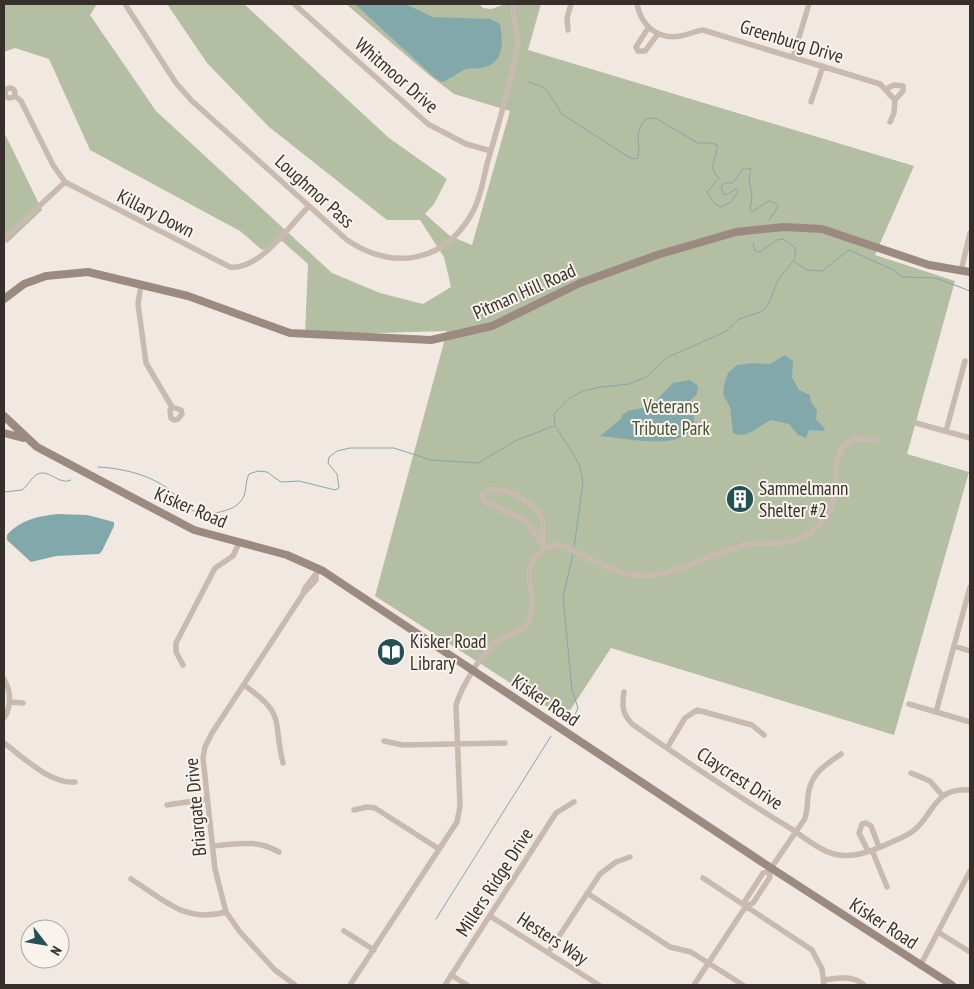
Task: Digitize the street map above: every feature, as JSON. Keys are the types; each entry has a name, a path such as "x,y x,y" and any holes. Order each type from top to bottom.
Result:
{"main road":[{"name":"Pitman Hill Road","path":"4,299 24,284 46,276 65,272 88,272 188,296 290,333 431,340 492,326 580,283 660,254 736,232 784,226 822,229 929,265 970,272"},
{"name":"Kisker Road","path":"4,416 29,442 97,481 194,530 287,555 317,572 474,672 770,870 952,985"},
{"path":"4,433 16,435 29,442"}],"street":[{"name":"Loughmor Pass","path":"125,4 176,83 192,101 347,240 365,251 397,259 417,258 435,251 456,236 475,208 515,60 518,42 512,4"},
{"name":"Whitmoor Drive","path":"294,4 428,124 466,144 491,151"},
{"path":"568,30 567,18 571,4"},
{"path":"637,4 639,15 648,28 636,47 638,51 644,51 658,34"},
{"path":"792,57 808,4"},
{"name":"Greenburg Drive","path":"648,28 658,34 672,37 703,30 874,82 886,89 895,100"},
{"path":"812,102 824,66"},
{"name":"Greenburg Drive","path":"886,89 894,85 903,86 903,90 895,100 894,112 890,122"},
{"name":"Killary Down","path":"15,96 21,101 53,165 65,182 230,267 246,266 258,260 309,206"},
{"path":"4,239 65,182"},
{"path":"961,271 970,233"},
{"path":"141,285 138,304 146,363 172,407"},
{"path":"946,431 965,361"},
{"path":"916,423 970,438"},
{"path":"543,546 556,545 574,551 616,572 647,576 676,571 746,545 786,543 803,537 818,525 832,506 837,488 837,456 839,451 855,438 876,441"},
{"path":"350,985 457,822 459,814 456,705 460,691 491,646 521,629 528,622 532,608 528,575 530,565 543,546 541,516 520,497 500,491 490,490 483,493 484,501 509,511 524,521 543,546"},
{"path":"183,665 176,652 176,643 215,568 233,556 239,543"},
{"name":"Briargate Drive","path":"295,985 275,970 240,932 226,912 218,887 203,766 205,747 303,594 316,580 317,572"},
{"path":"936,712 970,587"},
{"path":"954,646 970,651"},
{"path":"4,679 8,689 9,702 4,718"},
{"path":"244,685 266,701 275,714 283,763"},
{"name":"Claycrest Drive","path":"624,692 622,705 624,715 632,724 833,854 846,856 870,851 904,837 916,829 942,794"},
{"path":"9,702 23,703"},
{"path":"909,704 970,722"},
{"path":"667,748 685,718 697,710 752,725 764,735"},
{"path":"384,741 403,745 505,743"},
{"path":"4,743 51,776 66,783 75,782"},
{"path":"694,985 746,906 745,902 763,873 770,870 807,813 808,788 814,774 841,754"},
{"path":"911,773 930,781 942,794 955,789 970,790"},
{"path":"167,805 207,799"},
{"name":"Millers Ridge Drive","path":"445,985 556,813 574,802"},
{"path":"354,810 367,807 375,808 439,850"},
{"path":"879,847 871,826 866,823 862,824 859,833 887,887"},
{"path":"213,846 254,842 279,852"},
{"path":"548,953 600,874 607,867 630,857"},
{"path":"920,966 970,871"},
{"path":"703,878 812,950 819,958 824,983 849,978 858,980 864,985"},
{"path":"131,879 185,913 208,916 226,912"},
{"path":"587,893 670,947 691,952 743,985"},
{"name":"Hesters Way","path":"490,916 598,985"},
{"path":"344,931 374,950"},
{"path":"938,932 970,952"},
{"path":"451,975 467,985"}],"green space":[{"name":"Veterans Tribute Park","path":"4,4 97,4 90,15 156,111 332,273 380,293 423,304 451,287 444,257 420,220 387,220 269,127 207,63 167,4 244,4 389,138 447,179 434,204 425,214 450,236 472,245 510,111 454,94 346,4 479,4 483,8 491,9 506,4 541,4 528,50 914,166 875,255 955,281 907,454 969,472 894,735 611,648 565,718 375,596 447,331 305,335 308,264 282,241 262,250 240,231 90,150 49,59 15,48 4,52"},
{"path":"4,132 42,210 7,243 4,240"}],"water":[{"path":"355,4 405,4 433,17 490,19 500,24 501,52 495,62 489,66 466,69 442,82 435,78"},
{"path":"785,355 793,361 792,377 799,390 810,395 811,402 817,410 816,419 825,429 824,431 809,430 806,438 798,435 789,424 771,420 748,434 738,435 733,433 730,407 723,394 728,373 737,365 752,363 770,364"},
{"path":"690,380 698,386 697,394 691,400 694,419 691,430 682,437 669,440 639,441 600,436 628,411 651,406 673,383"},
{"path":"58,514 87,515 114,522 114,526 102,551 99,554 56,556 31,562 7,540 7,535 24,522"}],"waterway":[{"path":"529,82 545,88 562,114 630,158 637,159 639,129 646,119 655,118 698,143 717,145 713,170 719,178 707,192 715,204 721,207 731,202 738,191 736,189 728,194 723,194 721,187 725,183 733,183 742,170 751,168 749,179 752,196 750,210 752,212 769,201 775,203 778,207 769,220"},
{"path":"574,548 583,482 580,467 555,426 554,414 568,399 583,391 629,384 646,377 668,357 725,332 739,319 761,312 768,305 778,280 794,260 796,248 783,239 777,240 760,252 755,251 753,243"},
{"path":"794,261 806,270 822,271 849,250 894,270 902,277 936,278 970,291"},
{"path":"98,467 122,470 146,477 169,489 193,511 209,514 228,510 238,504 244,496 249,474 258,471 267,472 281,482 299,481 335,490 339,488 337,474 328,463 329,457 337,451 350,448 394,448 431,460 478,463 517,440 554,426"},
{"path":"4,492 22,490 36,475 41,473 62,481 71,480"},
{"path":"573,554 563,597 572,690 578,708 574,717"},
{"path":"436,919 551,736"}],"place":[{"name":"Sammelmann Shelter #2","path":"740,499"},
{"name":"Kisker Road Library","path":"391,652"}]}
